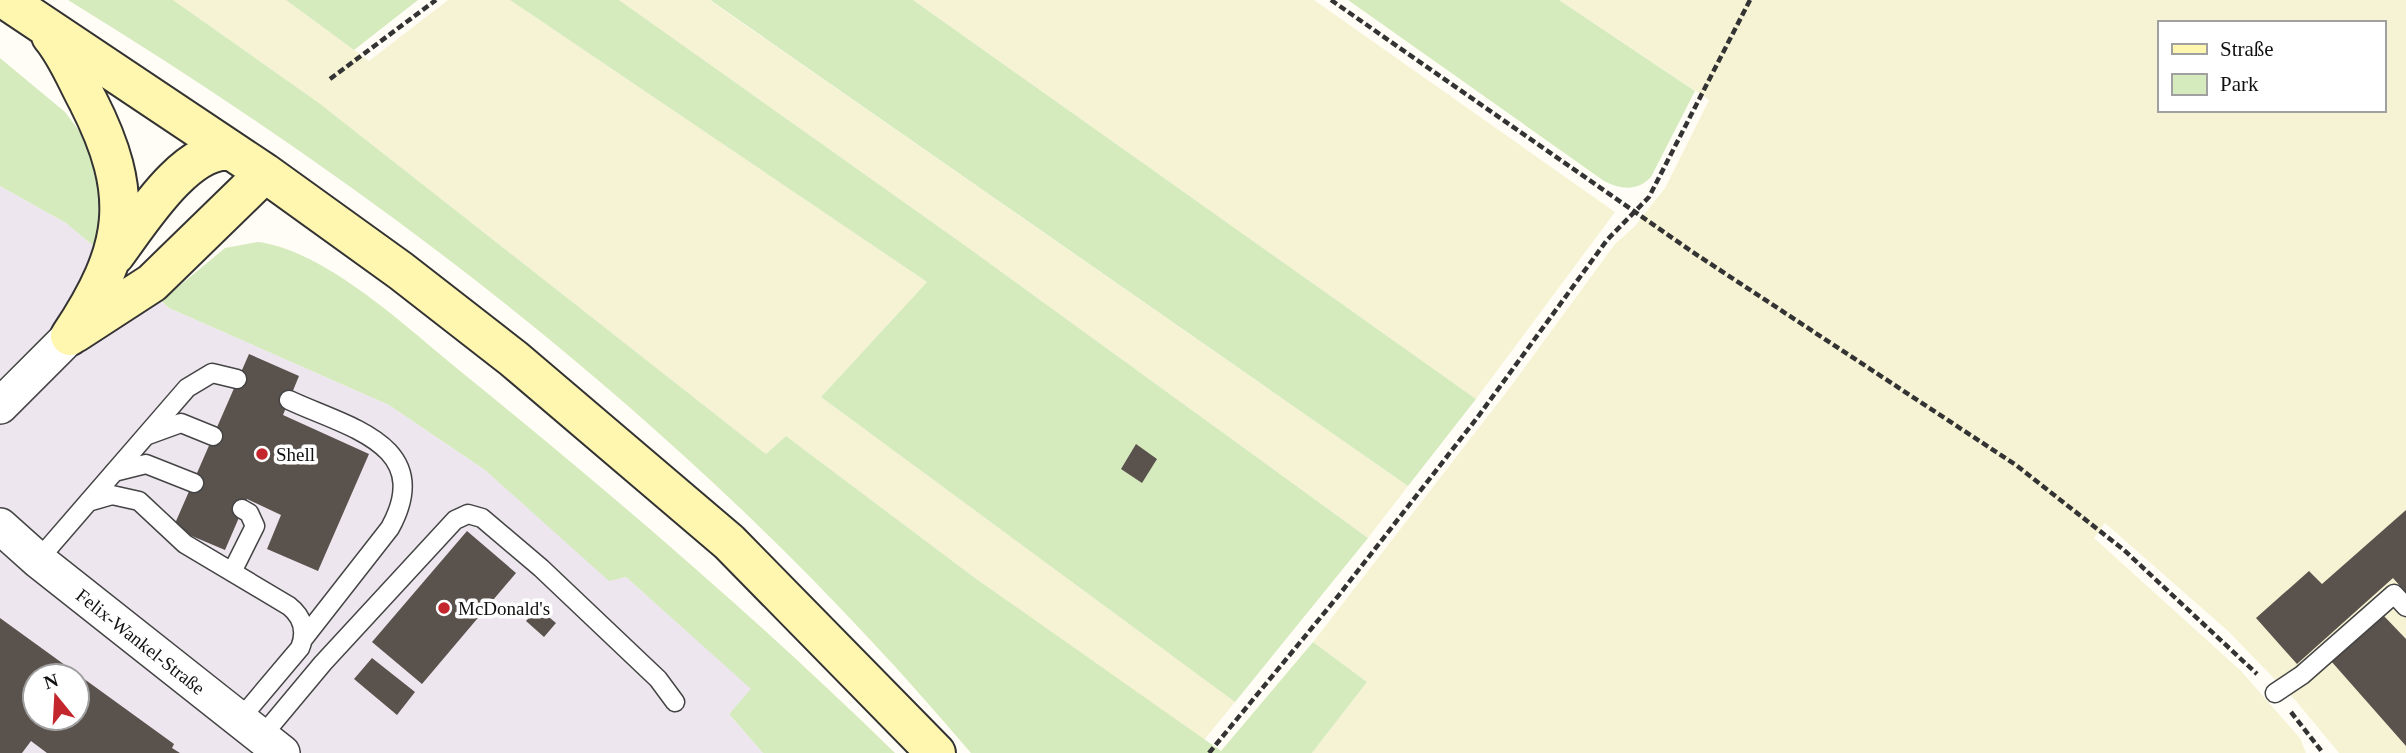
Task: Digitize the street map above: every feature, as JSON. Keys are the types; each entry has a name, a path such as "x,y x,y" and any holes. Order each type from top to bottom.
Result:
{"main road":[{"path":"6,0 265,173 401,271 514,359 729,542 936,753"},
{"path":"43,26 58,44 109,145 117,174 120,205 118,235 112,259"},
{"path":"70,336 86,312 112,259 173,181 212,153 231,151"},
{"path":"70,336 152,283 265,173"}],"street":[{"path":"0,406 70,336"},
{"name":"Felix-Wankel-Straße","path":"0,526 38,560 262,736"}],"lane":[{"path":"38,560 187,388 202,376 217,373 237,379"},
{"path":"262,736 304,638 390,528 396,516 402,484 398,462 382,443 289,400"},
{"path":"146,435 181,423 213,436"},
{"path":"114,472 146,464 194,483"},
{"path":"88,502 112,495 139,501 185,544 292,608 301,620 304,638"},
{"path":"232,572 264,507"},
{"path":"242,509 250,513 254,526"},
{"path":"262,736 323,663 454,520 468,514 482,518 541,568 664,686 675,702"},
{"path":"2275,693 2302,674 2395,594 2406,607"}],"path":[{"path":"330,79 436,0"},
{"path":"1331,0 1691,251 1900,387 2063,501 2180,599 2275,693 2323,753"},
{"path":"1209,753 1339,595 1477,418 1607,240 1655,188 1750,0"}],"shaded area":[{"path":"173,0 286,0 369,61 448,0 510,0 927,282 821,397 1235,702 1204,740 975,578 786,436 766,454 319,103"},
{"path":"619,0 709,0 1408,486 1368,538 963,244"},
{"path":"913,0 1314,0 1615,212 1476,399"},
{"path":"1559,0 2406,0 2406,753 2339,753 2296,701 2228,631 2105,523 2094,538 2240,670 2300,738 2306,753 1312,753 1367,682 1313,642 1508,390 1615,244 1635,226 1665,188 1709,100"},
{"path":"0,186 66,223 169,308 389,405 485,470 609,580 626,577 752,689 729,714 763,753 0,753"}],"green space":[{"path":"68,0 173,0 319,103 766,454 786,436 975,578 1221,751 1313,642 1367,682 1312,753 971,753 872,641 768,535 661,435 550,340 435,250 317,163"},
{"path":"286,0 418,0 354,50"},
{"path":"510,0 619,0 963,244 1368,538 1235,702 821,397 927,282"},
{"path":"710,0 913,0 1476,399 1408,486"},
{"path":"1348,0 1559,0 1695,91 1651,177 1635,187 1617,186 1604,181"},
{"path":"0,58 65,112 90,145 104,208 96,248 66,223 0,186"},
{"path":"258,242 285,248 312,260 340,276 394,316 684,559 844,703 895,753 763,753 729,714 751,689 626,577 609,581 485,470 389,405 169,308 161,301 225,248"}],"building":[{"path":"249,354 299,376 283,415 369,454 318,571 267,549 281,515 247,499 225,550 173,528"},
{"path":"1136,444 1157,459 1142,483 1121,469"},
{"path":"2406,510 2406,593 2393,578 2297,664 2256,618 2309,571 2322,584"},
{"name":"McDonald's","path":"467,531 516,573 422,684 372,642"},
{"path":"538,608 556,623 544,637 526,621"},
{"path":"2383,615 2406,639 2406,746 2331,661"},
{"path":"0,618 61,662 21,662 21,732 91,732 91,684 174,744 172,748 180,753 47,753 31,741 22,753 0,753"},
{"path":"372,658 415,692 397,715 354,679"}],"place":[{"name":"Shell","path":"262,454"},
{"name":"McDonald's","path":"444,608"}]}
